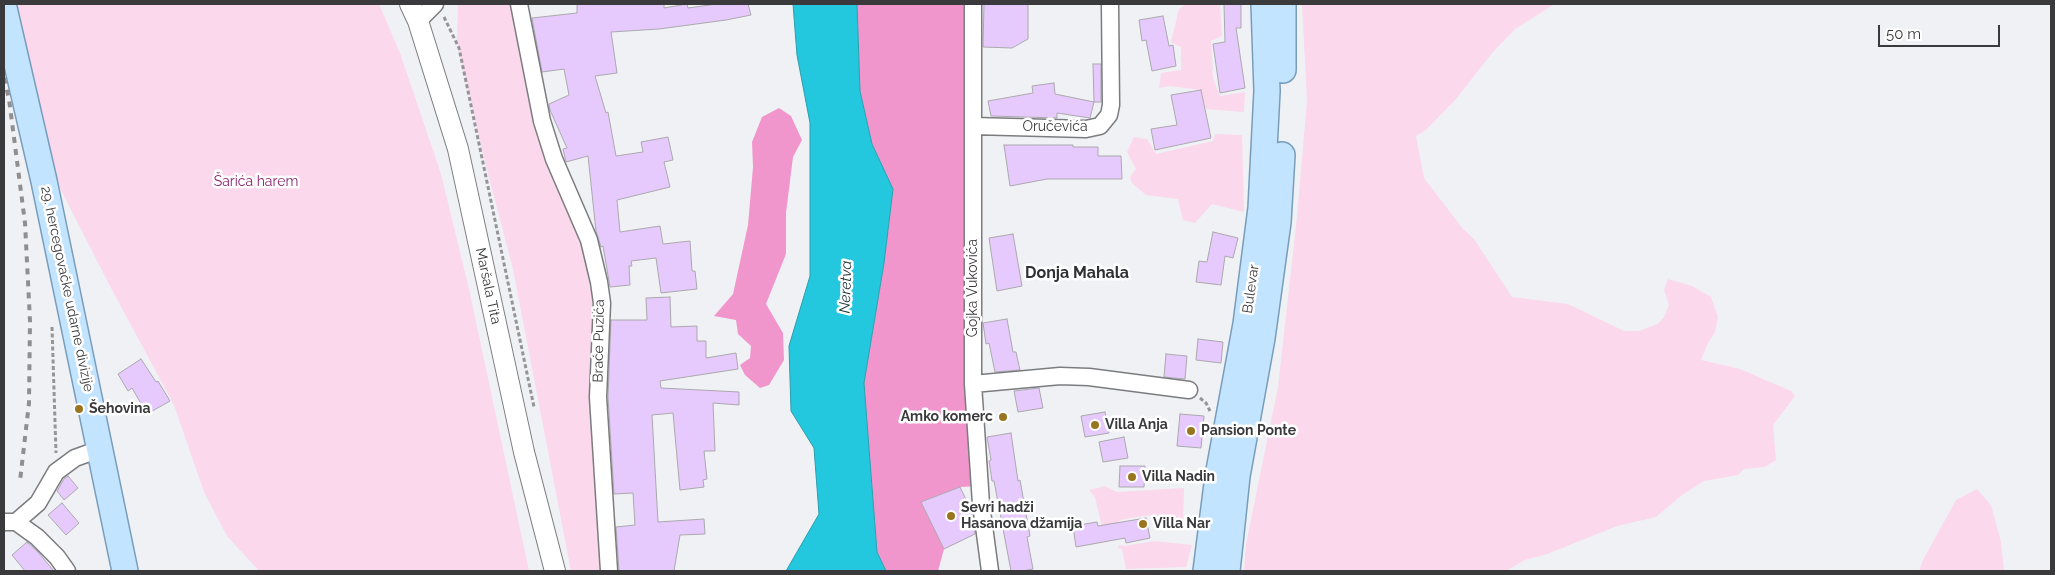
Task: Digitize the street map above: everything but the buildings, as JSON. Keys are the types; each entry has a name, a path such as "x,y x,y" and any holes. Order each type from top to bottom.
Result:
{"main road":[{"name":"Bulevar","path":"1206,571 1218,476 1248,316 1261,208 1267,91 1264,4"},
{"path":"1227,571 1237,476 1262,338 1278,222 1282,157 1283,4"},
{"name":"29. hercegovačke udarne divizije","path":"4,8 44,181 125,571"}],"street":[{"name":"Braće Puzića","path":"519,4 542,121 554,159 588,240 599,282 602,303 598,398 609,571"},
{"name":"Gojka Vukovića","path":"973,4 973,384 981,504 990,571"},
{"name":"Oručevića","path":"974,126 1086,129 1100,126 1109,115 1111,106 1110,4"},
{"path":"414,12 439,8"},
{"name":"Maršala Tita","path":"414,12 458,149 524,452 554,571"},
{"path":"973,384 1060,376 1089,377 1189,390"},
{"path":"67,571 57,557 37,536 10,522 38,503 56,472 75,458 100,449"}],"path":[{"path":"439,8 459,48 536,416"},
{"path":"52,319 56,472"}],"green space":[{"name":"Šarića harem","path":"10,4 379,4 400,53 441,174 469,289 529,571 259,571 227,536 204,492 174,405 44,157"},
{"path":"458,4 515,4 590,261 598,300 590,406 602,571 571,571 513,269 486,166 457,42"},
{"path":"1186,4 1220,4 1222,36 1211,41 1213,78 1220,96 1245,92 1244,112 1206,109 1200,90 1170,86 1159,88 1161,73 1181,70 1181,47 1171,42 1179,9"},
{"path":"1302,4 1555,4 1515,29 1492,53 1456,99 1426,130 1416,136 1424,178 1463,229 1474,239 1512,297 1568,304 1624,331 1639,331 1658,324 1664,317 1669,305 1664,290 1668,279 1692,286 1711,297 1718,317 1715,332 1701,360 1740,369 1791,391 1795,396 1773,425 1776,460 1765,467 1744,469 1738,475 1704,481 1682,495 1656,517 1617,526 1547,554 1525,560 1506,571 1244,571 1246,544 1278,387 1297,217 1307,101"},
{"path":"1215,134 1242,135 1244,212 1212,204 1195,223 1183,220 1178,199 1146,195 1132,183 1130,177 1136,169 1127,152 1134,137 1147,139 1156,154 1213,141"},
{"path":"1105,486 1117,492 1184,488 1183,524 1179,530 1168,528 1165,517 1153,519 1149,515 1120,520 1117,526 1102,527 1095,497 1089,490"},
{"path":"1977,489 1991,505 2001,542 2004,571 1919,571 1923,560 1956,500"},
{"path":"1154,541 1192,545 1186,567 1126,569 1122,549 1118,548 1119,545 1125,546"}],"shaded area":[{"path":"857,4 973,4 980,486 960,487 921,502 944,549 938,571 886,571 877,552 864,383 884,263 893,189 872,144 860,91"},
{"path":"779,108 791,116 802,140 793,157 786,213 786,254 766,304 783,333 784,360 769,385 760,388 745,375 740,365 750,358 751,346 738,334 736,320 714,316 733,294 748,225 753,167 752,142 762,117"}],"water":[{"name":"Neretva","path":"793,4 857,4 860,91 872,144 893,189 884,263 864,383 877,552 886,571 786,571 819,514 814,448 791,411 789,346 810,276 810,123 797,55"}],"railway":[{"path":"4,78 9,99 25,223 30,321 29,403 20,481"}],"place":[{"name":"Šehovina","path":"79,409"},
{"name":"Amko komerc","path":"1003,417"},
{"name":"Villa Anja","path":"1095,425"},
{"name":"Pansion Ponte","path":"1191,431"},
{"name":"Villa Nadin","path":"1132,477"},
{"name":"Sevri hadži Hasanova džamija","path":"951,516"},
{"name":"Villa Nar","path":"1143,524"}],"district":[{"name":"Donja Mahala","path":"1077,273"}]}
